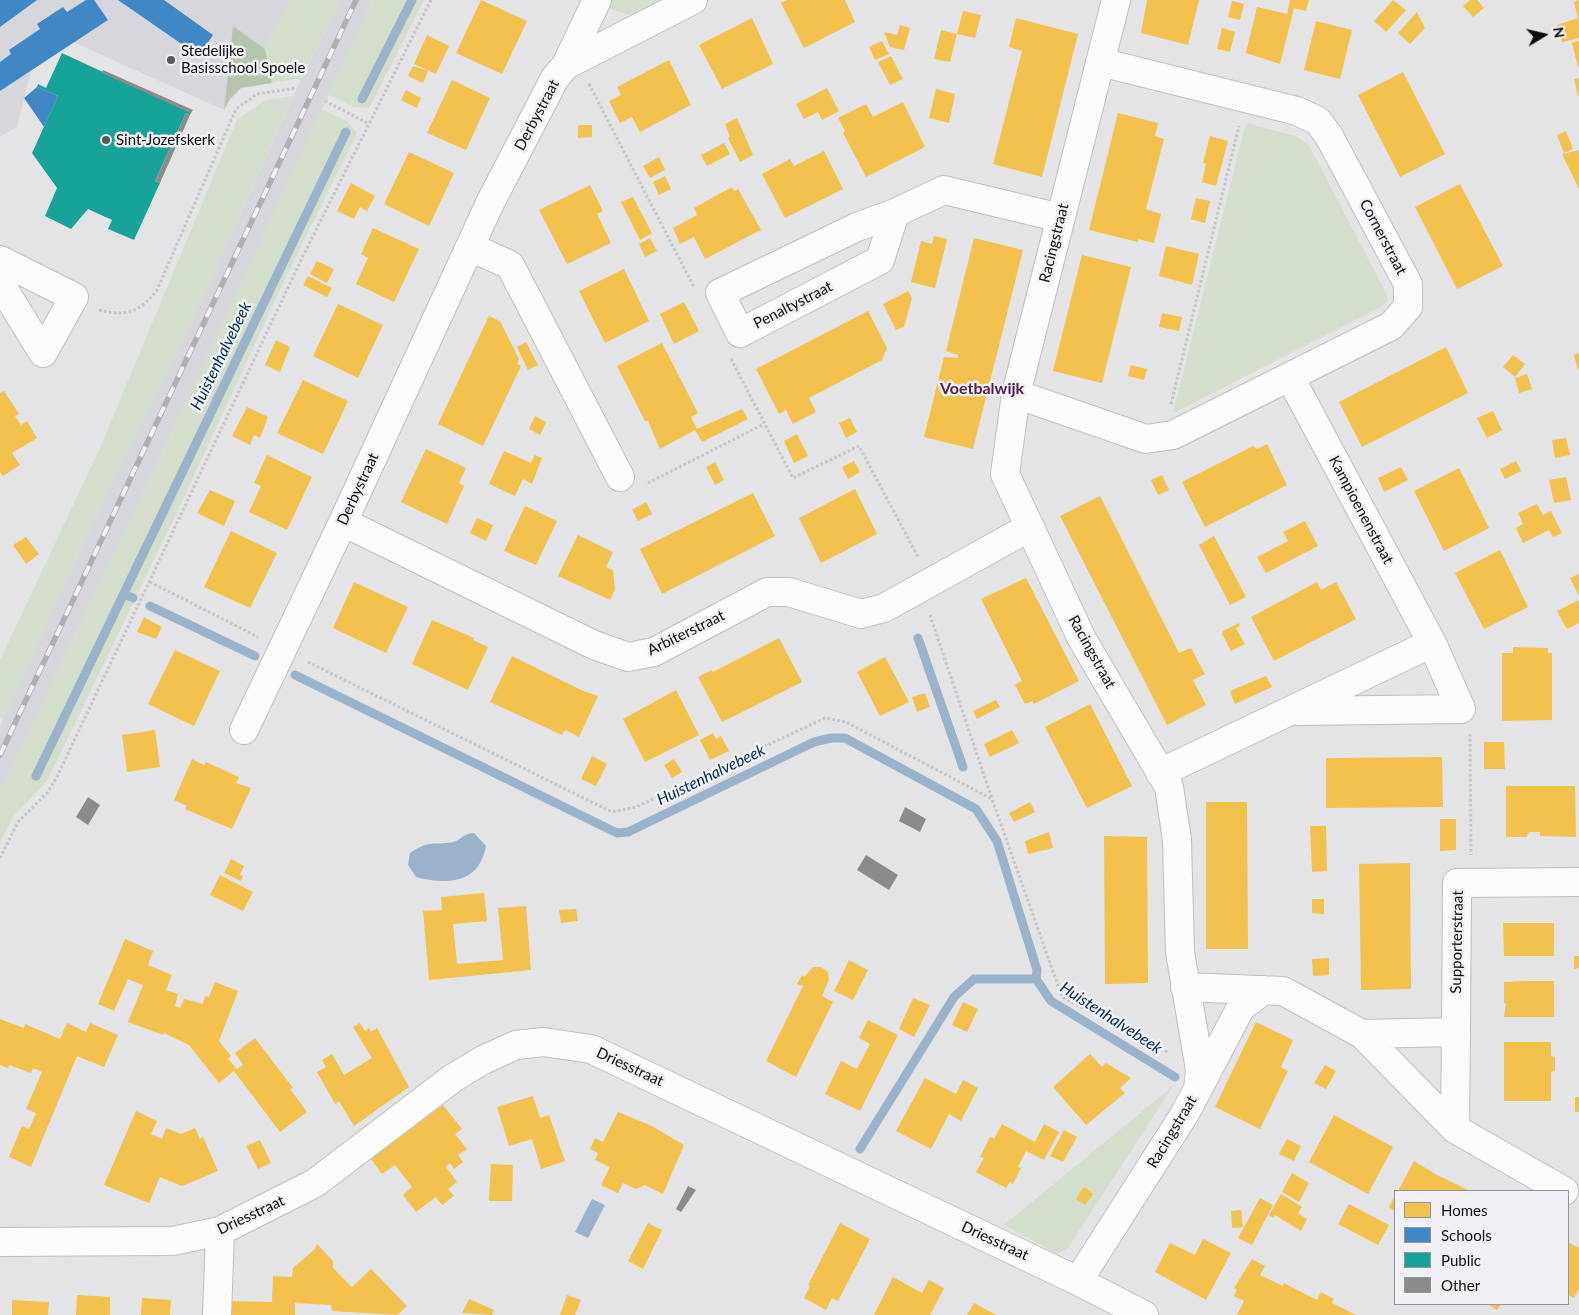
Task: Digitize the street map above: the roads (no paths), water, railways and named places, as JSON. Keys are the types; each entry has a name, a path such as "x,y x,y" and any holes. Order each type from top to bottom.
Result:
{"street":[{"name":"Derbystraat","path":"244,730 281,648 343,522 470,247 555,78 566,65 597,0"},
{"name":"Derbystraat","path":"566,65 692,0"},
{"name":"Racingstraat","path":"1078,1281 1178,1124 1199,1079 1180,952 1177,840 1168,787 1082,639 1005,474 1016,394 1116,0"},
{"name":"Cornerstraat","path":"1016,394 1146,439 1173,434 1391,326 1408,307 1408,284 1330,136 1318,122 1297,111 1100,62"},
{"name":"Penaltystraat","path":"895,214 880,260 740,333 720,293 857,227 895,214 944,190 1061,218"},
{"path":"470,247 510,265 620,477"},
{"path":"0,260 74,297 43,353 0,283"},
{"name":"Kampioenenstraat","path":"1289,711 1461,709 1432,643 1290,377"},
{"name":"Arbiterstraat","path":"343,522 594,646 628,657 654,652 767,592 789,592 862,614 884,608 1030,526"},
{"path":"1160,773 1432,643"},
{"name":"Supporterstraat","path":"1455,1129 1457,883 1579,882"},
{"path":"1185,986 1283,991 1362,1034 1455,1129 1562,1190"},
{"path":"1199,1079 1241,1007 1264,990"},
{"path":"1362,1034 1456,1032"},
{"name":"Driesstraat","path":"0,1242 173,1241 220,1232 315,1183 453,1078 483,1060 516,1046 543,1042 591,1049 1078,1281 1144,1315"},
{"path":"217,1315 220,1232"}],"water":[{"path":"474,833 486,846 477,868 469,875 450,881 428,880 416,877 408,865 410,853 422,846 453,842"},
{"path":"592,1199 605,1205 588,1238 575,1232"}],"waterway":[{"name":"Huistenhalvebeek","path":"362,99 412,0"},
{"name":"Huistenhalvebeek","path":"36,776 346,132"},
{"name":"Huistenhalvebeek","path":"124,594 133,598"},
{"name":"Huistenhalvebeek","path":"150,606 255,656"},
{"name":"Huistenhalvebeek","path":"918,638 963,767"},
{"name":"Huistenhalvebeek","path":"295,675 617,833 628,832 814,742 831,738 845,738 976,809 997,841 1037,970 1036,979 974,979 954,997 860,1149"},
{"name":"Huistenhalvebeek","path":"1036,979 1051,1001 1175,1077"}],"railway":[{"path":"0,755 356,0"}],"place":[{"name":"Stedelijke Basisschool Spoele","path":"171,60"},
{"name":"Sint-Jozefskerk","path":"106,140"}],"district":[{"name":"Voetbalwijk","path":"982,389"}]}
